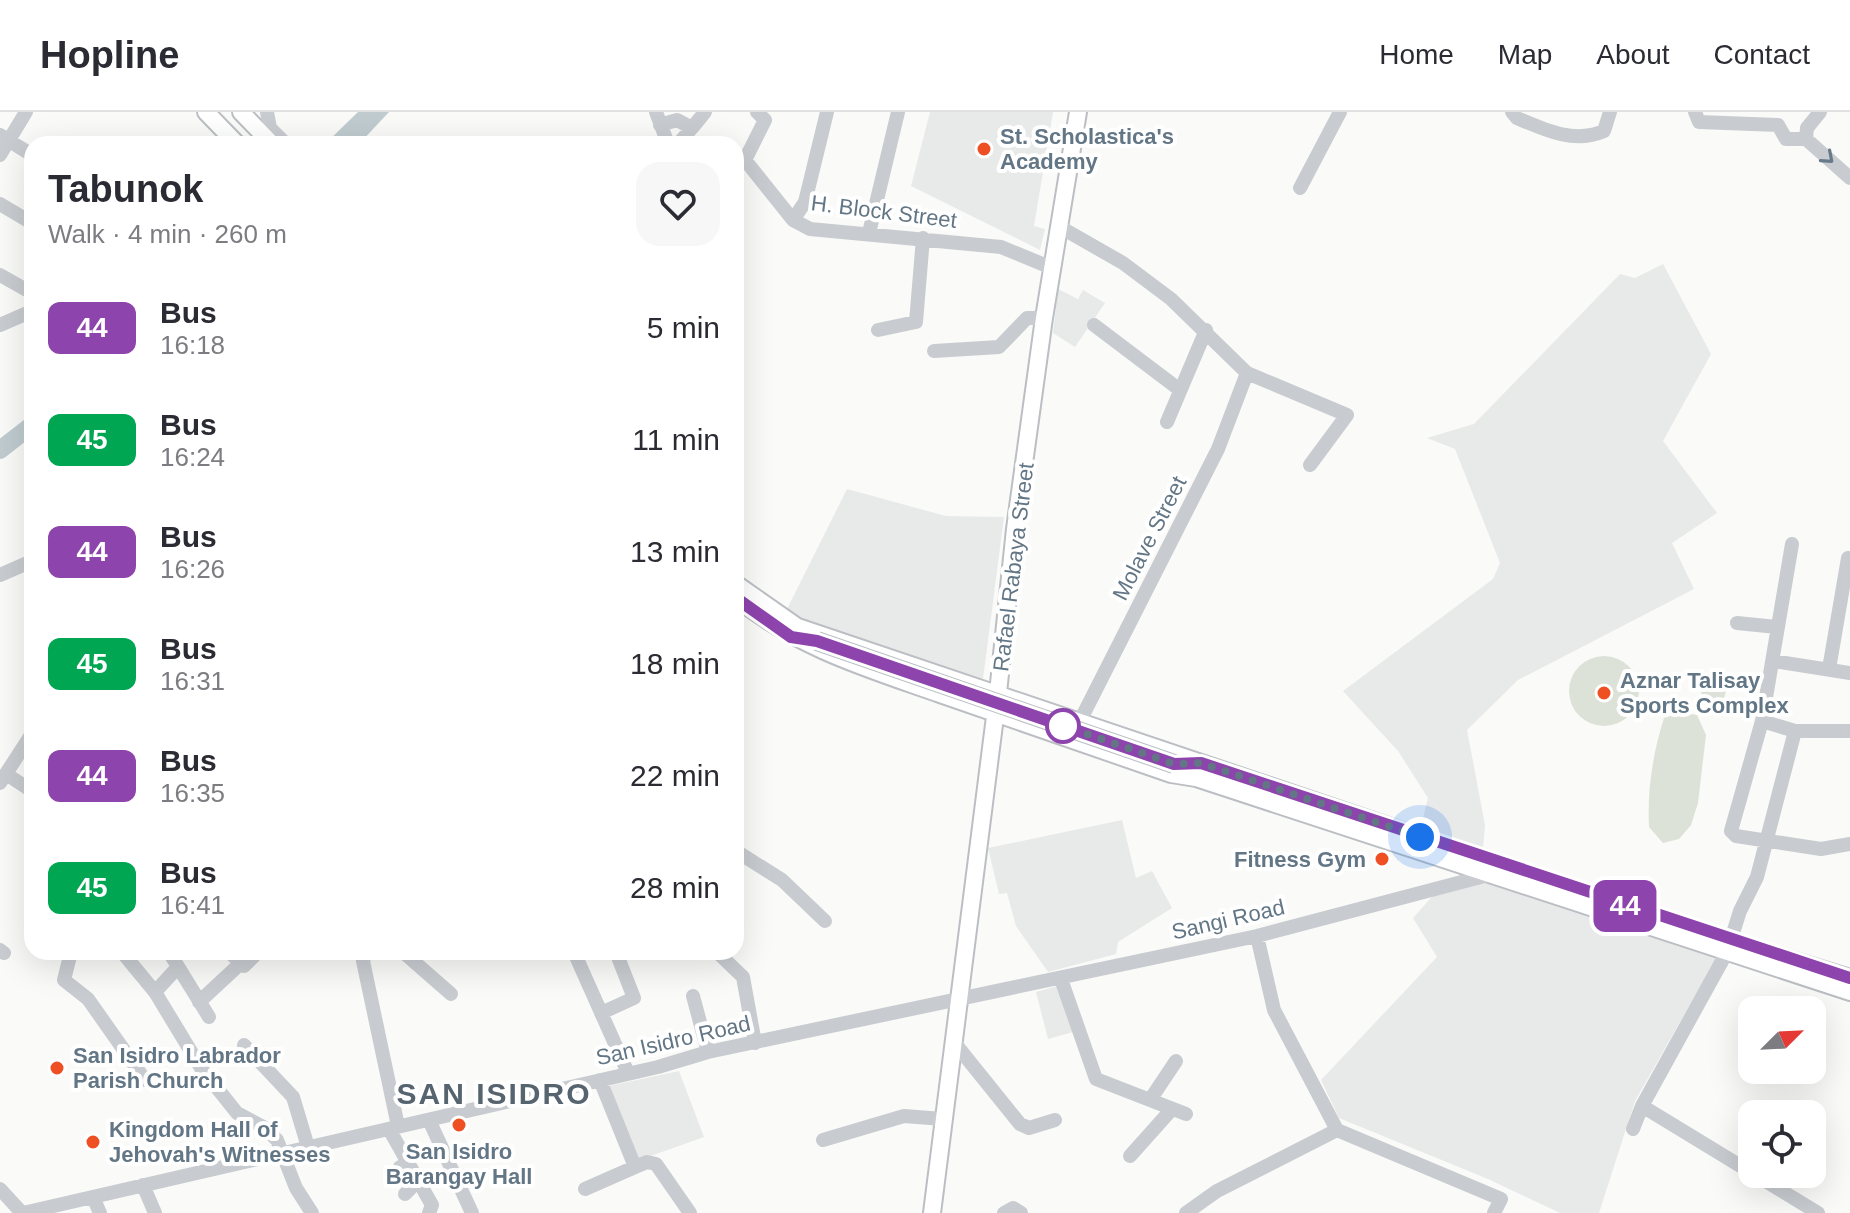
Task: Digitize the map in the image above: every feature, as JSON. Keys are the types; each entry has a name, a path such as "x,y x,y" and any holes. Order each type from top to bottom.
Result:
{"main road":[{"path":"206,112 229,136"},
{"path":"241,112 264,136"},
{"name":"Rafael Rabaya Street","path":"932,1213 996,714 1015,529 1044,318 1078,112"},
{"path":"744,591 814,649 1171,774 1198,771"},
{"path":"744,603 817,641 1174,764 1728,946 1850,992"},
{"path":"795,632 1081,719 1198,771"},
{"path":"1728,946 1850,978"}],"street":[{"path":"0,155 5,138 26,112"},
{"path":"267,112 270,128 278,136"},
{"path":"685,136 705,112"},
{"name":"H. Block Street","path":"757,112 765,120 745,160 793,220 810,229 1001,247 1052,268"},
{"path":"793,220 805,202 827,112"},
{"path":"869,233 898,112"},
{"path":"1300,188 1340,112"},
{"path":"1512,112 1517,118 1566,137 1592,137 1604,131 1610,112"},
{"path":"1695,112 1699,122 1778,125 1786,139 1806,139 1850,178"},
{"path":"1806,139 1807,128 1820,112"},
{"path":"658,118 677,120 692,128"},
{"path":"5,138 24,150"},
{"path":"0,204 24,218"},
{"path":"1060,227 1123,263 1206,330 1247,373 1347,415 1310,465"},
{"path":"878,330 916,322 923,238"},
{"path":"0,275 24,288"},
{"path":"0,325 24,314"},
{"path":"934,351 999,347 1027,318 1044,318"},
{"path":"1094,325 1180,390"},
{"path":"1167,422 1206,330"},
{"name":"Molave Street","path":"1081,719 1218,449 1247,373"},
{"path":"1792,544 1762,721 1730,827 1736,836 1767,842 1821,849 1850,844"},
{"path":"1829,669 1847,591 1848,558"},
{"path":"0,575 24,564"},
{"path":"1737,623 1777,627"},
{"path":"1773,661 1850,673"},
{"path":"1762,721 1795,731 1850,731"},
{"path":"1633,1129 1642,1106 1728,946 1755,882 1795,731"},
{"path":"24,746 3,778 24,787"},
{"path":"744,856 782,880 825,921"},
{"name":"Sangi Road","path":"959,999 1257,936 1495,868"},
{"path":"1257,936 1274,1010 1337,1130 1501,1199 1494,1213"},
{"path":"69,960 64,980 88,999 145,1080"},
{"path":"129,960 155,992 201,1068 237,1113 265,1128 283,1153 296,1188 312,1213"},
{"path":"173,960 209,1017"},
{"path":"238,960 244,966 250,960"},
{"path":"363,960 390,1129 410,1189 405,1194"},
{"path":"412,960 451,994"},
{"path":"578,960 628,1073"},
{"path":"601,1013 634,998 619,960"},
{"path":"725,960 743,977 755,1043"},
{"path":"199,1002 241,963"},
{"path":"155,992 177,968"},
{"path":"1061,979 1096,1079 1179,1111 1130,1156"},
{"path":"693,996 708,1052"},
{"name":"San Isidro Road","path":"22,1213 600,1080 708,1052 959,999"},
{"path":"953,1041 1020,1124 1029,1128 1055,1120"},
{"path":"244,1045 293,1097 308,1147"},
{"path":"1150,1100 1176,1061"},
{"path":"600,1080 635,1167"},
{"path":"1642,1106 1738,1164"},
{"path":"823,1140 904,1116 943,1119"},
{"path":"429,1120 472,1213"},
{"path":"390,1129 432,1205 429,1213"},
{"path":"1188,1212 1217,1191 1337,1130"},
{"path":"585,1189 647,1162 656,1164 690,1213"},
{"path":"143,1185 155,1213"},
{"path":"1777,1188 1818,1213"},
{"path":"0,1189 22,1213"},
{"path":"93,1197 100,1213"},
{"path":"1004,1213 1013,1208 1021,1213"}],"shaded area":[{"path":"358,112 389,112 366,136 333,136"},
{"name":"St. Scholastica's Academy","path":"930,112 1053,112 1034,226 1045,229 1040,250 911,186"},
{"path":"1663,264 1711,354 1663,441 1717,513 1672,543 1694,589 1518,680 1467,730 1485,825 1483,848 1421,826 1428,798 1398,751 1343,691 1493,579 1500,563 1455,449 1427,438 1474,424 1620,274 1635,278"},
{"path":"1058,289 1078,299 1083,290 1105,303 1075,347 1053,333"},
{"path":"847,489 946,516 1004,517 983,679 784,615"},
{"name":"Aznar Talisay Sports Complex","path":"1604,656 1629,666 1639,691 1629,716 1604,726 1579,716 1569,691 1579,666"},
{"path":"1714,672 1726,690 1723,703 1715,710 1702,698 1700,682 1705,673"},
{"path":"1680,712 1697,715 1706,735 1698,803 1691,825 1679,839 1663,843 1649,827 1652,772 1664,718"},
{"path":"1122,820 1136,878 1152,871 1172,908 1118,942 1116,954 1048,972 1016,926 1007,893 999,894 988,848"},
{"path":"1494,879 1720,952 1635,1101 1599,1213 1560,1213 1488,1179 1339,1118 1321,1080 1437,957 1413,918 1438,890"},
{"path":"1061,985 1073,1032 1048,1039 1036,992"},
{"path":"679,1071 704,1137 634,1162 604,1087"}],"waterway":[{"path":"0,450 24,431"}],"bus line":[{"name":"44","path":"744,604 791,637 817,641 1174,764 1201,763 1728,941 1850,978"}],"place":[{"name":"St. Scholastica's Academy","path":"984,149"},
{"name":"Aznar Talisay Sports Complex","path":"1604,693"},
{"name":"Fitness Gym","path":"1382,859"},
{"name":"San Isidro Labrador Parish Church","path":"57,1068"},
{"name":"San Isidro Barangay Hall","path":"459,1125"},
{"name":"Kingdom Hall of Jehovah's Witnesses","path":"93,1142"}],"district":[{"name":"SAN ISIDRO","path":"494,1094"}],"route":[{"path":"1063,726 1055,723 1174,764 1201,763 1420,837"}]}
